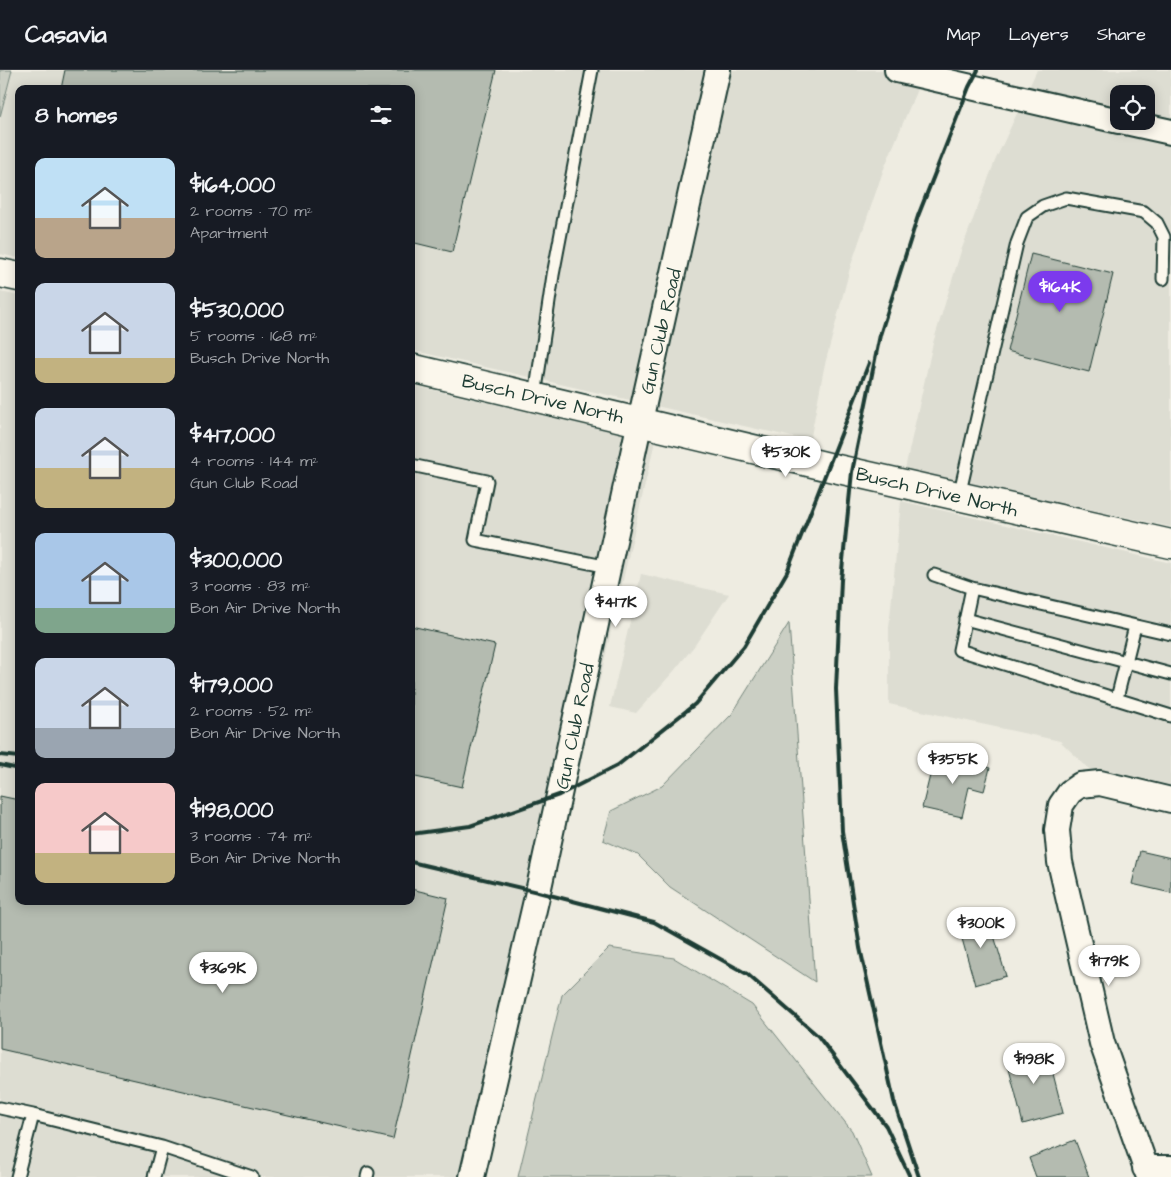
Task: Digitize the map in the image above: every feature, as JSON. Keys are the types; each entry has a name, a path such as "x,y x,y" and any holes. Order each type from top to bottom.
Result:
{"street":[{"name":"Gun Club Road","path":"472,1177 538,892 718,70"},
{"path":"897,70 1110,119"},
{"path":"1155,129 1171,132"},
{"path":"0,273 15,276"},
{"name":"Busch Drive North","path":"415,369 1171,544"},
{"path":"1171,800 1100,783 1080,785 1070,792 1061,805 1057,830 1060,862 1102,1043 1147,1173 1171,1168"}],"lane":[{"path":"535,396 552,275 592,70"},
{"path":"960,496 1017,243 1027,217 1043,206 1066,198 1144,212 1157,223 1164,237 1163,279"},
{"path":"415,466 487,481 475,540 609,567"},
{"path":"934,575 972,588 1171,634"},
{"path":"972,588 959,650 1171,716"},
{"path":"965,619 1171,674"},
{"path":"1117,698 1135,626"},
{"path":"0,1108 162,1147 252,1177"},
{"path":"17,1177 33,1115"},
{"path":"154,1177 162,1147"}],"shaded area":[{"path":"0,70 12,70 0,117"},
{"path":"12,70 925,70 883,171 850,268 824,368 810,441 415,351 415,85 15,85 15,257 0,254 0,117"},
{"path":"1037,70 1171,70 1171,527 905,469 933,343 961,251 995,161"},
{"path":"0,292 15,295 15,905 415,905 415,386 655,441 485,1177 0,1177"},
{"path":"901,501 1171,563 1171,788 1089,769 1060,741 889,704 889,628"},
{"path":"641,574 729,594 695,645 636,713 610,707"},
{"path":"789,623 815,982 670,887 638,855 603,840 611,811 662,786 732,714"},
{"path":"609,948 674,958 752,1005 852,1131 872,1177 518,1177 562,995"}],"building":[{"path":"65,70 496,70 452,252 415,243 415,85 62,85"},
{"path":"1031,254 1113,274 1089,372 1007,351"},
{"path":"415,627 495,645 462,787 415,777"},
{"path":"935,755 990,768 984,791 969,787 962,817 922,808"},
{"path":"0,796 15,799 15,905 415,905 415,890 448,898 393,1139 0,1049"},
{"path":"1140,851 1171,858 1171,893 1132,884"},
{"path":"987,912 1006,976 975,985 957,921"},
{"path":"1046,1046 1063,1113 1023,1124 1006,1057"},
{"path":"1075,1140 1089,1177 1036,1177 1029,1158"}],"railway":[{"path":"919,1177 894,1101 860,948 842,831 836,689 841,580 852,472 880,335 918,216 969,87 978,70"},
{"path":"415,833 470,826 559,795 618,765 695,704 744,646 787,572 869,363"},
{"path":"0,755 15,757"},
{"path":"0,765 15,768"},
{"path":"415,863 654,922 747,974 818,1036 886,1126 910,1177"}]}
